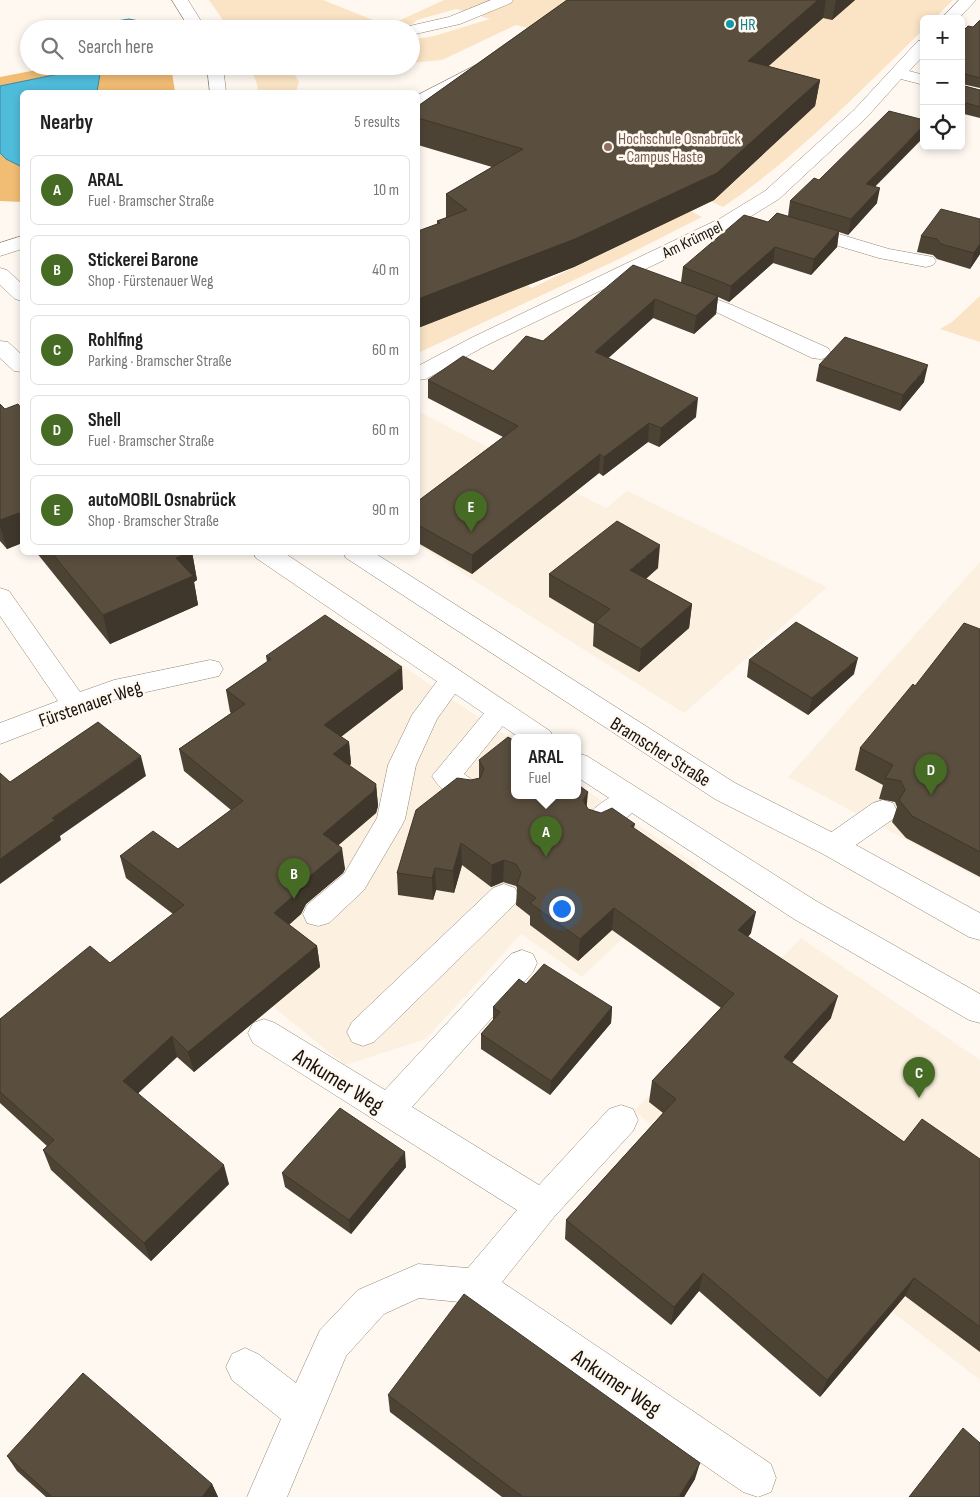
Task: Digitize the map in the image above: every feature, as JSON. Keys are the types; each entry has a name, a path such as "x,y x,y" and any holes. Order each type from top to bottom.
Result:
{"street":[{"path":"180,0 192,20"},
{"path":"420,28 454,21 505,0"},
{"path":"953,15 968,0"},
{"name":"Am Krümpel","path":"420,373 478,342 626,271 764,218 772,195 817,156 860,114 920,49"},
{"path":"420,101 495,59"},
{"path":"896,73 920,79"},
{"path":"216,75 218,90"},
{"path":"764,218 886,254 926,261"},
{"path":"0,250 20,243"},
{"path":"626,271 725,309 820,353"},
{"path":"0,274 20,293"},
{"path":"0,347 20,364"},
{"path":"269,555 534,734"},
{"name":"Bramscher Straße","path":"360,555 725,791 833,846 980,928"},
{"path":"0,597 75,705"},
{"name":"Fürstenauer Weg","path":"0,734 114,690 210,669"},
{"path":"318,914 354,882 391,818 402,764 425,715 452,680"},
{"path":"468,792 446,776 501,712"},
{"path":"581,766 805,910 980,1010"},
{"path":"598,822 631,799"},
{"path":"833,846 883,811"},
{"path":"363,1032 504,896"},
{"path":"388,1110 522,963"},
{"name":"Ankumer Weg","path":"264,1033 542,1206"},
{"path":"476,1286 542,1206 621,1120"},
{"name":"Ankumer Weg","path":"267,1497 333,1344 371,1302 418,1281 476,1286 757,1478"},
{"path":"245,1367 303,1412"}],"shaded area":[{"path":"209,0 323,0 373,20 223,20"},
{"path":"444,0 953,0 938,15 920,15 920,33 802,145 777,167 723,207 704,198 730,186 815,106 516,25 442,60 420,62 420,38 490,19 456,9 417,20 401,20"},
{"path":"20,73 20,75 172,75 175,90 20,90 20,202 0,201 0,77"},
{"path":"254,75 295,75 299,82 297,90 258,90"},
{"path":"685,208 702,217 619,259 420,352 420,327 527,285 532,288 628,241"},
{"path":"980,296 980,342 940,329 952,322"},
{"path":"420,412 606,508 627,491 827,587 684,713 420,546"},
{"path":"980,562 980,879 788,777"},
{"path":"342,625 511,739 511,799 581,799 581,787 699,866 582,977 521,934 426,1039 345,1065 167,921 331,784 227,709"},
{"path":"801,938 980,1060 980,1380 634,1111"}],"water":[{"path":"54,75 100,75 97,90 20,90 20,166 6,159 0,153 0,86"}],"building":[{"path":"567,0 818,0 748,61 820,80 717,173 575,239 420,298 420,230 440,223 437,221 467,210 446,194 523,149 420,119 420,105"},
{"path":"980,20 980,78 965,74 965,29 968,26 973,27"},
{"path":"965,86 980,90 980,107 965,104"},
{"path":"889,111 920,119 920,129 866,184 880,188 851,219 790,201 814,178 819,180"},
{"path":"941,209 980,219 980,244 974,253 941,244 937,239 921,236"},
{"path":"777,213 839,231 814,259 775,247 731,286 683,267 744,215 768,222"},
{"path":"633,265 718,296 696,316 655,299 595,352 698,398 661,428 649,423 604,457 600,454 472,555 420,526 420,500 518,426 428,380 463,356 493,371 526,336 543,341"},
{"path":"845,337 928,365 903,395 819,365"},
{"path":"0,404 5,409 18,404 20,406 20,514 19,513 0,520"},
{"path":"617,521 660,545 630,570 692,604 641,649 595,622 610,609 549,574"},
{"path":"53,555 183,555 176,558 193,576 103,615"},
{"path":"325,615 402,667 324,725 349,742 333,754 376,784 374,791 323,834 342,848 303,882 298,892 274,913 317,946 188,1052 172,1036 123,1081 224,1165 144,1243 43,1150 54,1140 0,1092 0,1019 90,946 110,963 184,905 120,856 153,831 178,849 243,801 179,749 245,704 226,690 271,659 266,656"},
{"path":"796,622 858,658 812,698 749,660"},
{"path":"964,623 980,629 980,852 912,816 899,800 905,790 901,781 885,778 893,765 860,748 913,684 915,686"},
{"path":"98,722 141,756 52,818 55,820 0,859 0,773 10,782"},
{"path":"508,737 511,739 511,799 581,799 581,787 588,792 583,800 588,809 601,813 612,808 635,824 631,826 756,912 738,930 838,996 784,1057 904,1142 922,1119 980,1159 980,1327 914,1278 827,1380 703,1273 674,1307 566,1220 676,1099 652,1081 734,994 614,908 580,939 530,903 536,898 517,884 521,873 516,864 504,860 492,865 461,843 453,871 435,868 432,878 397,873 416,810 457,778 471,780 480,778 484,769 479,760"},
{"path":"544,964 612,1007 551,1081 481,1034 500,1012 493,1007 519,979 526,984"},
{"path":"340,1108 405,1152 349,1220 282,1173"},
{"path":"464,1294 700,1463 679,1497 523,1497 388,1395"},
{"path":"83,1373 212,1484 202,1497 52,1497 7,1456"},
{"path":"963,1428 980,1443 980,1497 909,1497"}],"place":[{"name":"HR","path":"730,24"},
{"name":"Hochschule Osnabrück - Campus Haste","path":"608,147"},
{"name":"autoMOBIL Osnabrück","path":"471,532"},
{"name":"Shell","path":"931,795"},
{"name":"ARAL","path":"546,857"},
{"name":"Stickerei Barone","path":"294,899"},
{"name":"Rohlfing","path":"919,1098"}]}
